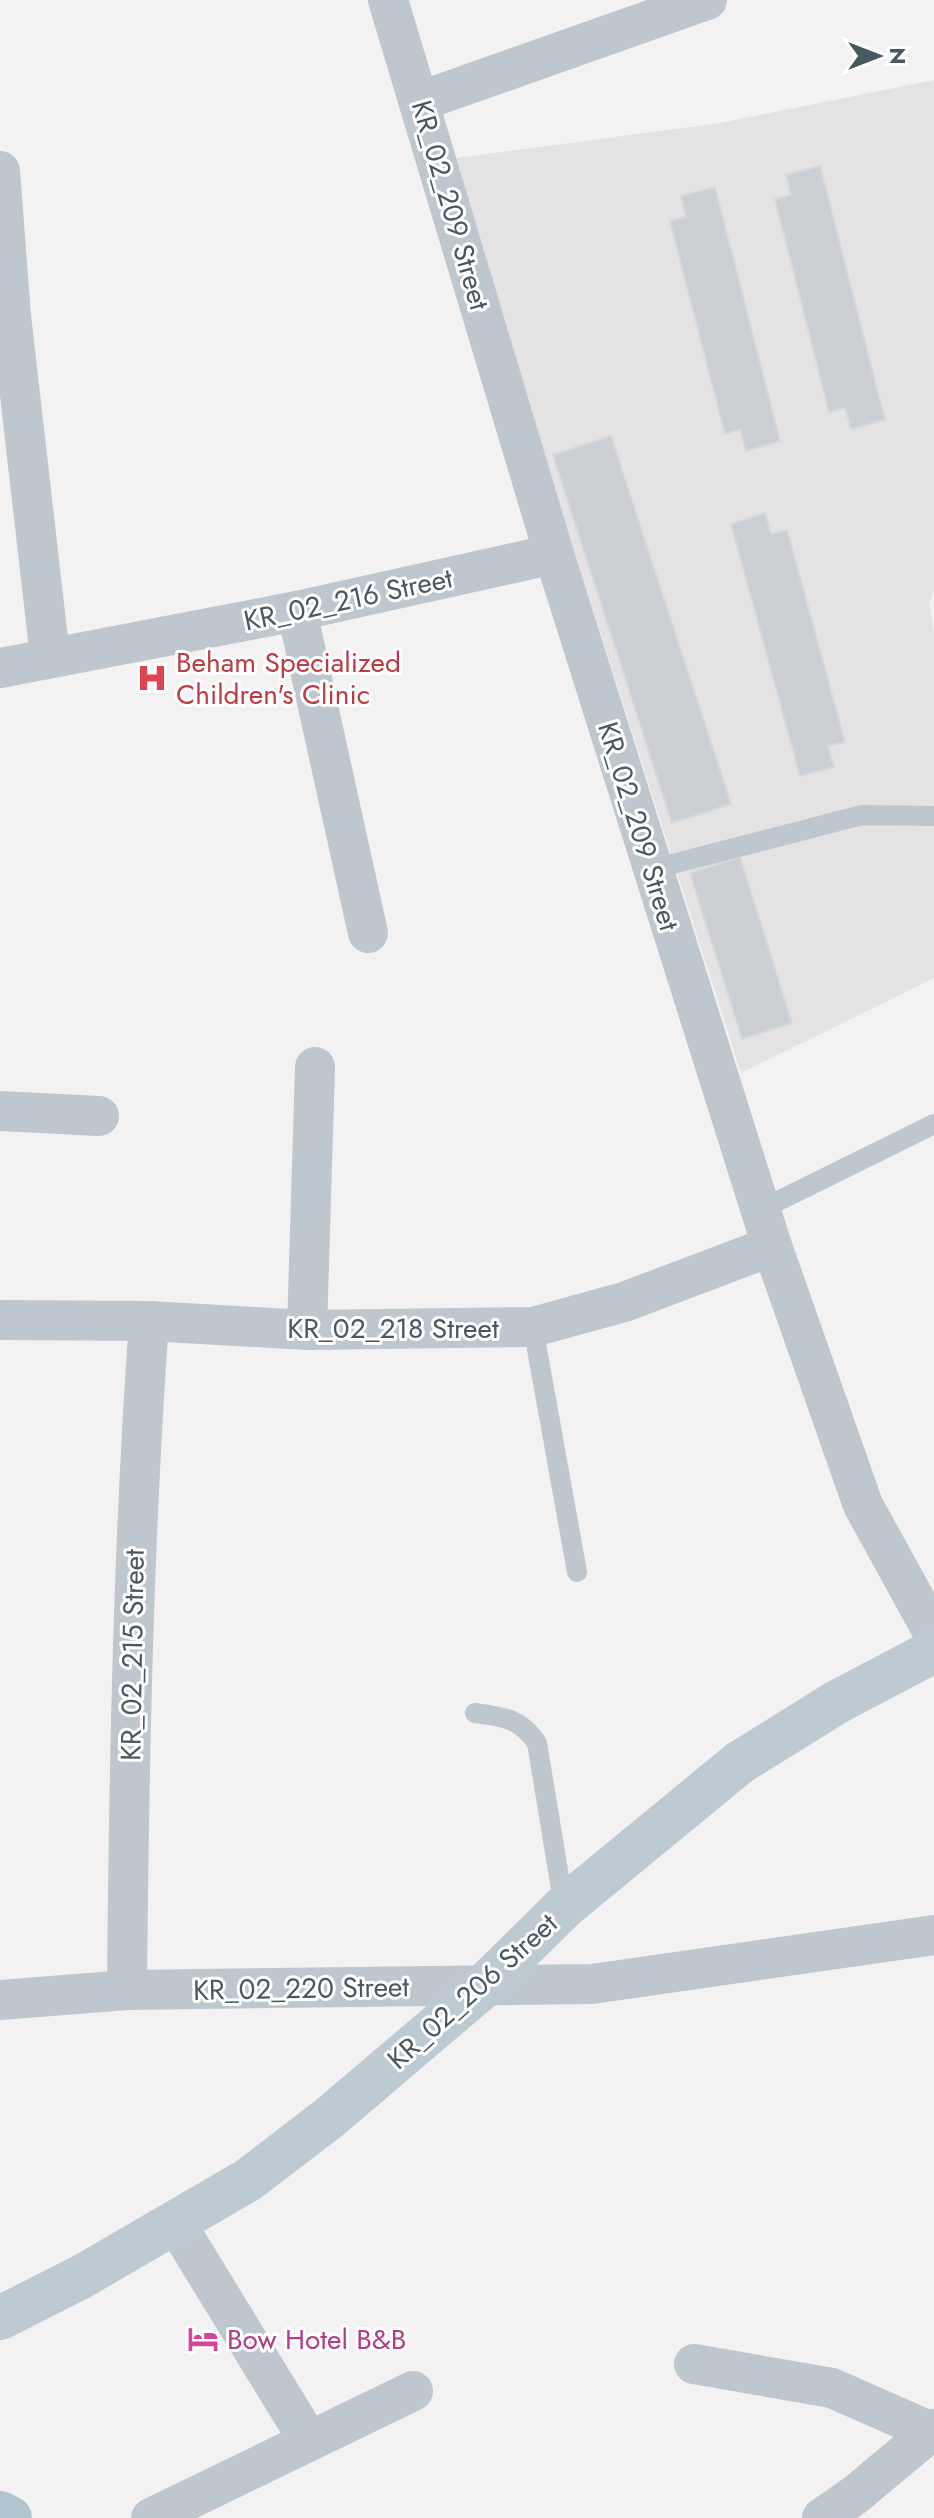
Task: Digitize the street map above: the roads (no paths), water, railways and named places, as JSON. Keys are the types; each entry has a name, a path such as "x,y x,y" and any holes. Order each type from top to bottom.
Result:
{"main road":[{"path":"0,2513 10,2518"}],"street":[{"name":"KR_02_209 Street","path":"388,0 421,101 554,554 766,1228 863,1505 934,1634"},
{"path":"421,101 707,0"},
{"path":"0,171 11,316 50,657"},
{"name":"KR_02_216 Street","path":"0,668 297,611 554,554"},
{"path":"297,611 368,933"},
{"path":"307,1330 315,1067"},
{"path":"0,1111 99,1116"},
{"name":"KR_02_218 Street","path":"0,1320 149,1321 307,1330 533,1327 624,1302 766,1228"},
{"name":"KR_02_215 Street","path":"127,1990 130,1681 136,1507 149,1321"},
{"name":"KR_02_206 Street","path":"0,2318 81,2277 271,2163 329,2118 484,1986 564,1907 739,1763 837,1702 934,1651"},
{"name":"KR_02_220 Street","path":"0,2000 127,1990 592,1984 934,1935"},
{"path":"175,2222 309,2441"},
{"path":"694,2364 832,2388 934,2431 822,2518"},
{"path":"151,2518 413,2391"}],"lane":[{"path":"653,869 862,815 934,816"},
{"path":"766,1228 934,1124"},
{"path":"533,1327 577,1572"},
{"path":"475,1713 501,1716 525,1726 537,1743 564,1907"}],"place":[{"name":"Beham Specialized Children's Clinic","path":"152,678"},
{"name":"Bow Hotel B&B","path":"203,2339"}]}
